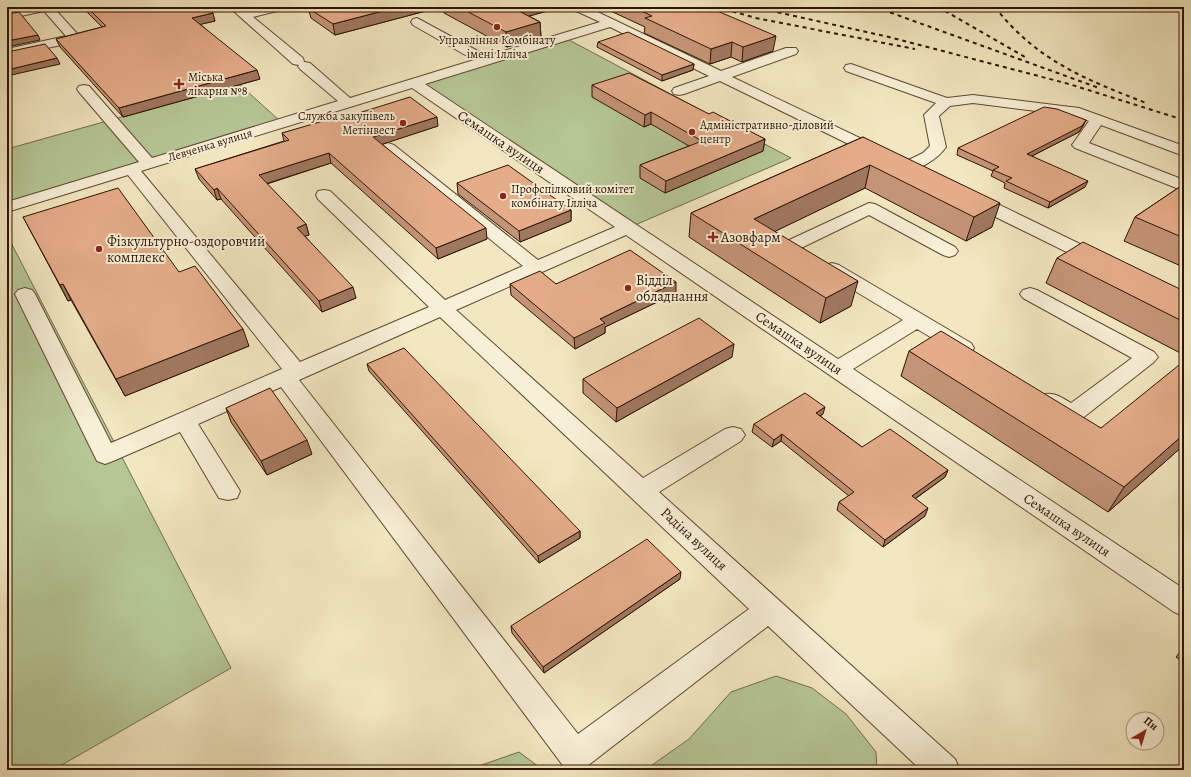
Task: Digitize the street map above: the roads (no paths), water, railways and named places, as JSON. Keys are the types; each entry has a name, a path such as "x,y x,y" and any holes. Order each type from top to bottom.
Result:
{"street":[{"path":"7,15 46,7 75,38 7,53"},
{"path":"240,11 277,7"},
{"path":"265,32 277,7"},
{"path":"578,7 927,177"},
{"path":"240,11 348,103"},
{"path":"417,22 485,61"},
{"name":"Левченка вулиця","path":"10,201 149,164 610,23"},
{"path":"680,91 791,51 772,43"},
{"path":"851,68 946,102 973,99 1079,112 1184,151"},
{"name":"Семашка вулиця","path":"414,83 1184,604"},
{"path":"84,89 149,164"},
{"path":"906,167 929,156 938,146 931,115 946,102"},
{"path":"1097,119 1080,145 1184,186"},
{"path":"388,148 536,268"},
{"path":"131,169 290,374 575,756 770,609"},
{"path":"954,190 1114,268"},
{"name":"Радіна вулиця","path":"324,195 442,308 944,770"},
{"path":"949,251 869,208 794,246 978,357"},
{"path":"25,294 105,454 628,228"},
{"path":"1030,294 1147,357 1072,414 1032,390"},
{"path":"836,369 916,320"},
{"path":"184,420 228,490"},
{"path":"641,491 733,435"}],"railway":[{"path":"717,7 756,18 915,49"},
{"path":"754,7 889,37 1069,84 1184,120"},
{"path":"875,7 1099,88"},
{"path":"938,7 1025,57"},
{"path":"995,7 1011,26 1045,55 1082,76 1146,103"}],"place":[{"name":"Управління Комбінату імені Ілліча","path":"497,27"},
{"name":"Міська лікарня №8","path":"179,84"},
{"name":"Служба закупівель Метінвест","path":"403,123"},
{"name":"Адміністративно-діловий центр","path":"692,132"},
{"name":"Профспілковий комітет комбінату Ілліча","path":"503,196"},
{"name":"Азовфарм","path":"713,237"},
{"name":"Фізкультурно-оздоровчий комплекс","path":"99,249"},
{"name":"Відділ обладнання","path":"628,288"}]}
